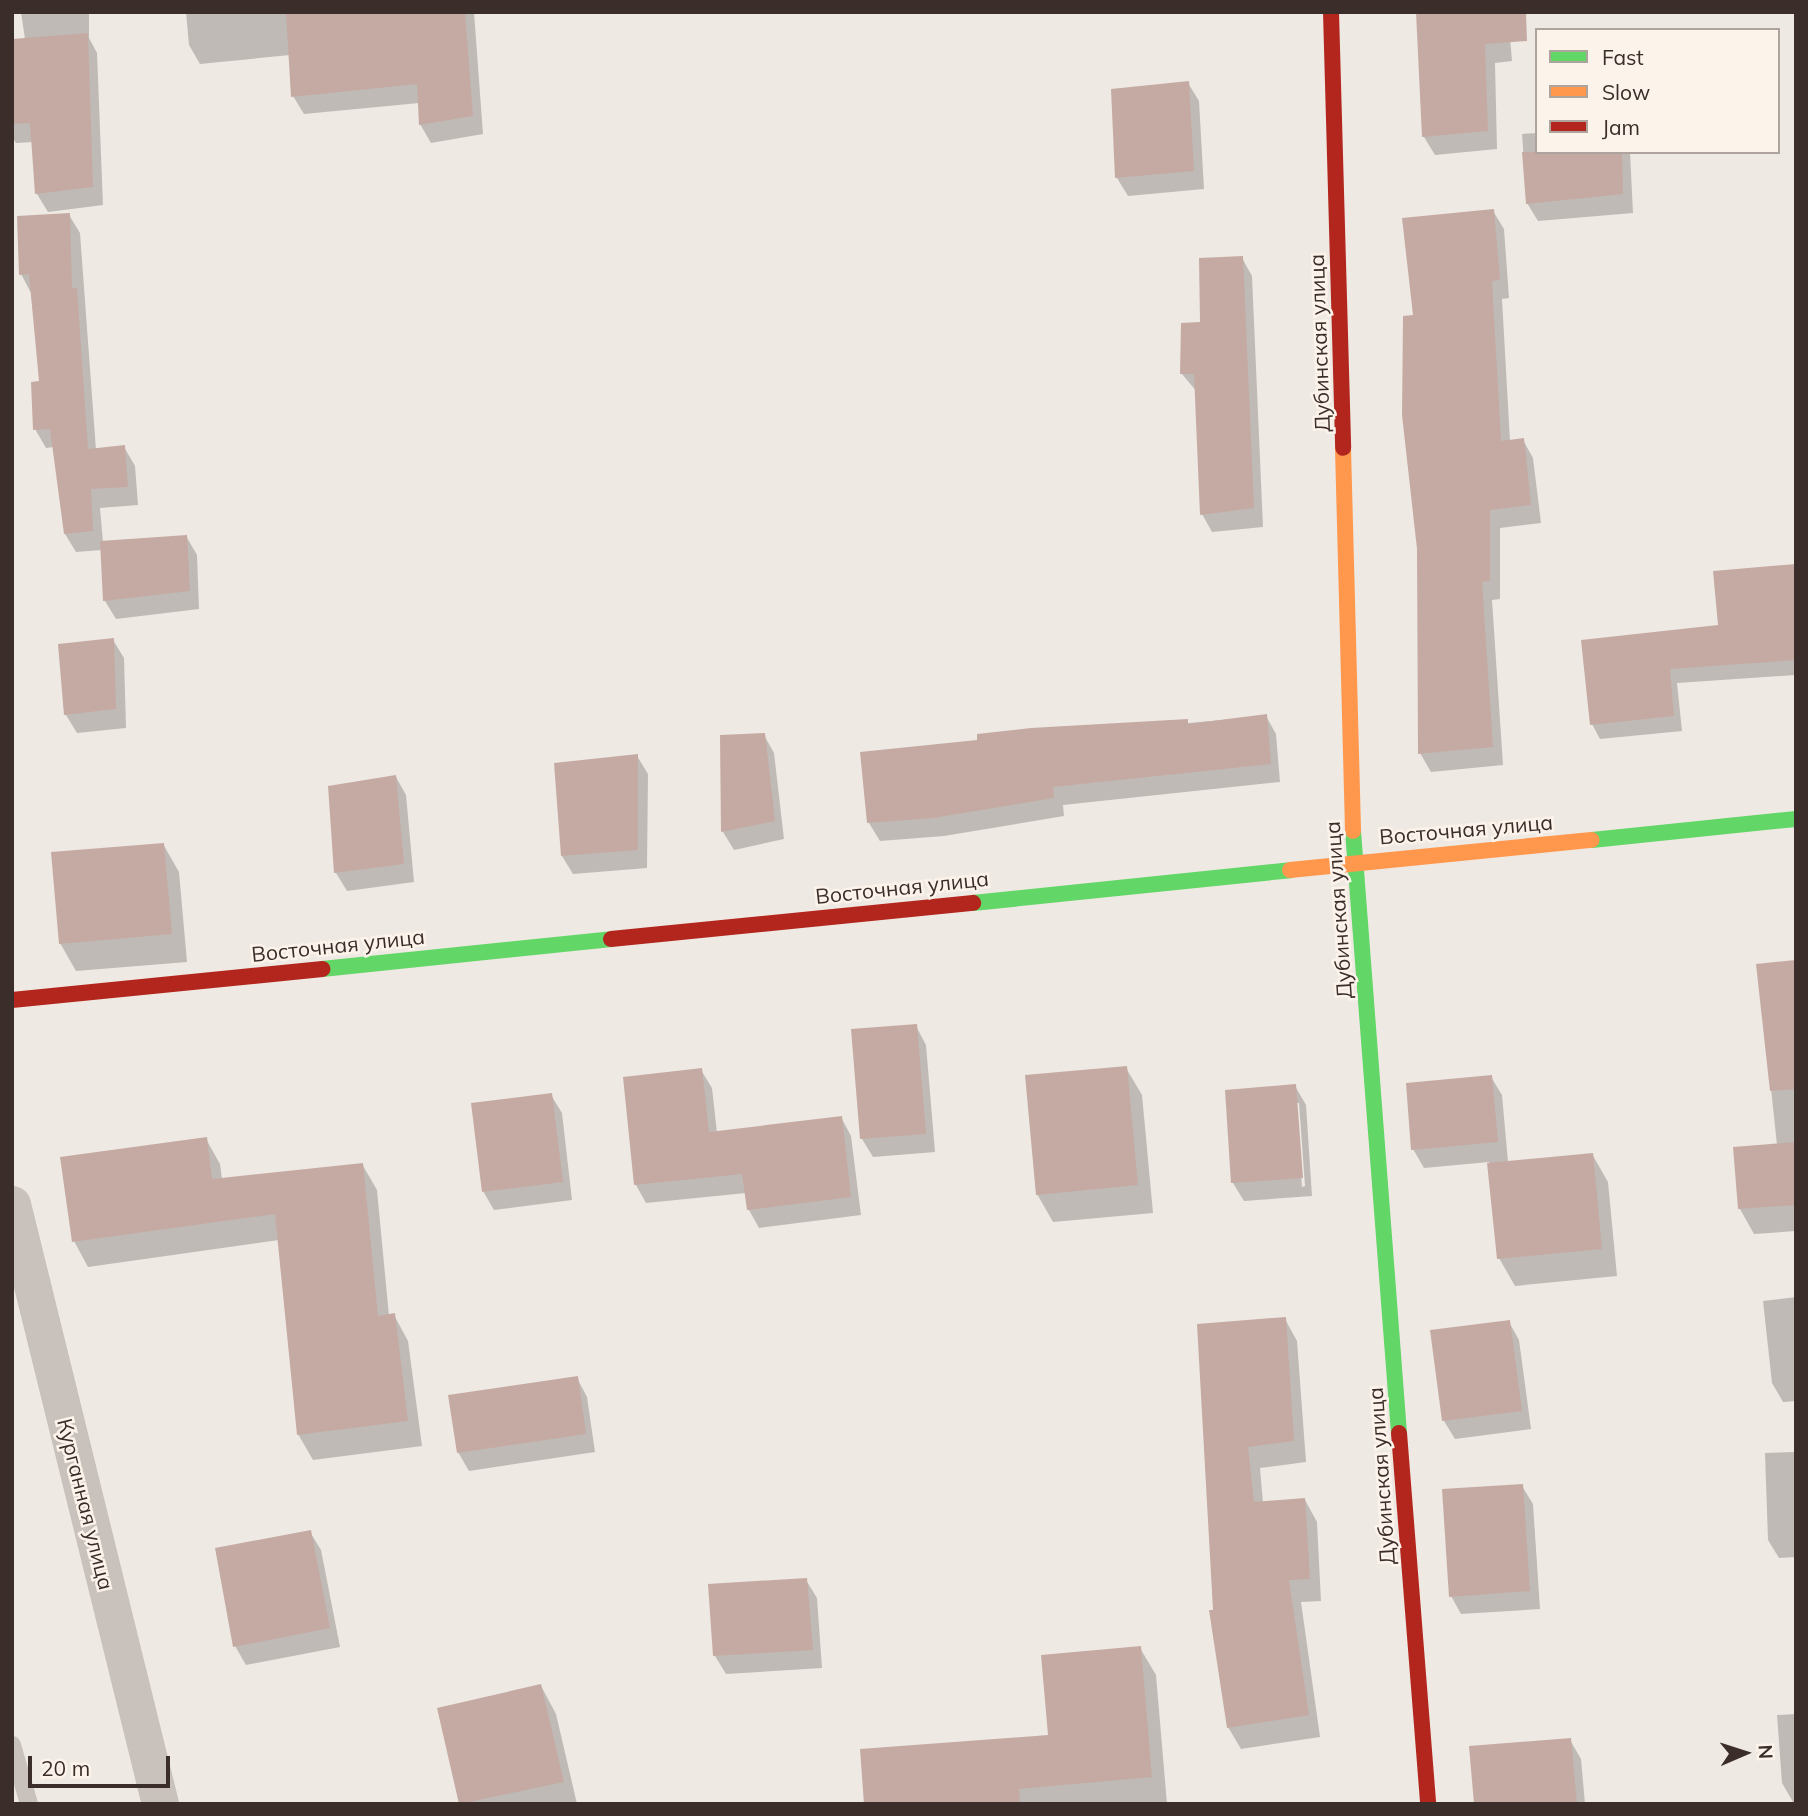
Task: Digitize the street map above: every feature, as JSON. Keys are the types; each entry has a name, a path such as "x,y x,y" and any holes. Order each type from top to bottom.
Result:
{"street":[{"name":"Дубинская улица","path":"1331,12 1354,861 1428,1804"},
{"name":"Восточная улица","path":"12,999 1354,861 1796,819"},
{"name":"Курганная улица","path":"12,1204 160,1804"}],"lane":[{"path":"12,1745 29,1804"}],"building":[{"path":"286,12 465,12 473,116 419,125 417,84 291,97"},
{"path":"1416,12 1526,12 1527,41 1485,44 1488,131 1422,137"},
{"path":"88,33 93,187 35,194 30,123 12,124 12,39"},
{"path":"1189,81 1194,171 1115,178 1111,89"},
{"path":"1522,152 1622,154 1623,194 1526,204"},
{"path":"1494,209 1500,280 1492,281 1501,441 1524,438 1531,505 1490,510 1490,581 1482,582 1493,747 1418,754 1417,549 1402,415 1403,316 1413,315 1402,218"},
{"path":"70,213 72,288 77,288 88,449 125,445 128,487 91,489 93,531 64,534 50,429 33,430 31,382 39,381 29,274 19,275 17,216"},
{"path":"1243,256 1254,508 1200,515 1194,374 1180,374 1181,323 1200,322 1199,258"},
{"path":"187,535 190,591 103,601 100,541"},
{"path":"1796,564 1796,660 1670,669 1674,716 1590,725 1581,640 1718,625 1713,571"},
{"path":"114,638 116,709 64,715 58,644"},
{"path":"1267,714 1271,764 1053,787 1054,798 933,818 867,823 860,752 977,740 977,734 1031,728 1188,719 1188,724"},
{"path":"765,733 775,821 721,832 720,735"},
{"path":"638,754 638,850 561,856 554,763"},
{"path":"396,775 404,864 334,873 328,786"},
{"path":"164,843 172,934 59,944 51,852"},
{"path":"1796,960 1796,1089 1770,1091 1756,964"},
{"path":"917,1024 926,1134 860,1139 851,1029"},
{"path":"1127,1066 1138,1185 1036,1195 1025,1075"},
{"path":"702,1068 709,1132 842,1116 851,1197 747,1210 742,1174 634,1185 623,1077"},
{"path":"1492,1075 1498,1142 1411,1150 1406,1083"},
{"path":"1296,1084 1303,1178 1231,1183 1225,1090"},
{"path":"552,1093 563,1182 482,1192 471,1103"},
{"path":"207,1137 212,1179 363,1163 378,1316 395,1313 408,1421 297,1435 275,1214 72,1242 60,1157"},
{"path":"1796,1142 1796,1205 1738,1209 1733,1147"},
{"path":"1593,1153 1602,1249 1497,1259 1487,1163"},
{"path":"1286,1317 1294,1441 1248,1447 1254,1502 1305,1498 1310,1579 1289,1580 1309,1715 1227,1728 1209,1610 1213,1610 1197,1324"},
{"path":"1510,1320 1522,1411 1442,1421 1430,1330"},
{"path":"578,1376 586,1434 457,1453 448,1395"},
{"path":"1523,1484 1530,1591 1449,1597 1442,1489"},
{"path":"311,1530 330,1628 233,1647 215,1548"},
{"path":"807,1578 813,1650 713,1656 708,1584"},
{"path":"1141,1646 1152,1777 1019,1789 1020,1804 864,1804 860,1749 1048,1735 1041,1655"},
{"path":"541,1684 564,1782 459,1804 437,1708"},
{"path":"1571,1738 1577,1804 1474,1804 1469,1746"}],"traffic: fast":[{"path":"1592,840 1796,819"},
{"path":"1353,831 1399,1433"},
{"path":"973,903 1290,870"},
{"path":"322,969 611,939"}],"traffic: slow":[{"path":"1343,448 1353,831"},
{"path":"1290,870 1592,840"}],"traffic: jam":[{"path":"1331,12 1343,448"},
{"path":"611,939 973,903"},
{"path":"12,1000 322,969"},
{"path":"1399,1433 1428,1804"}]}
